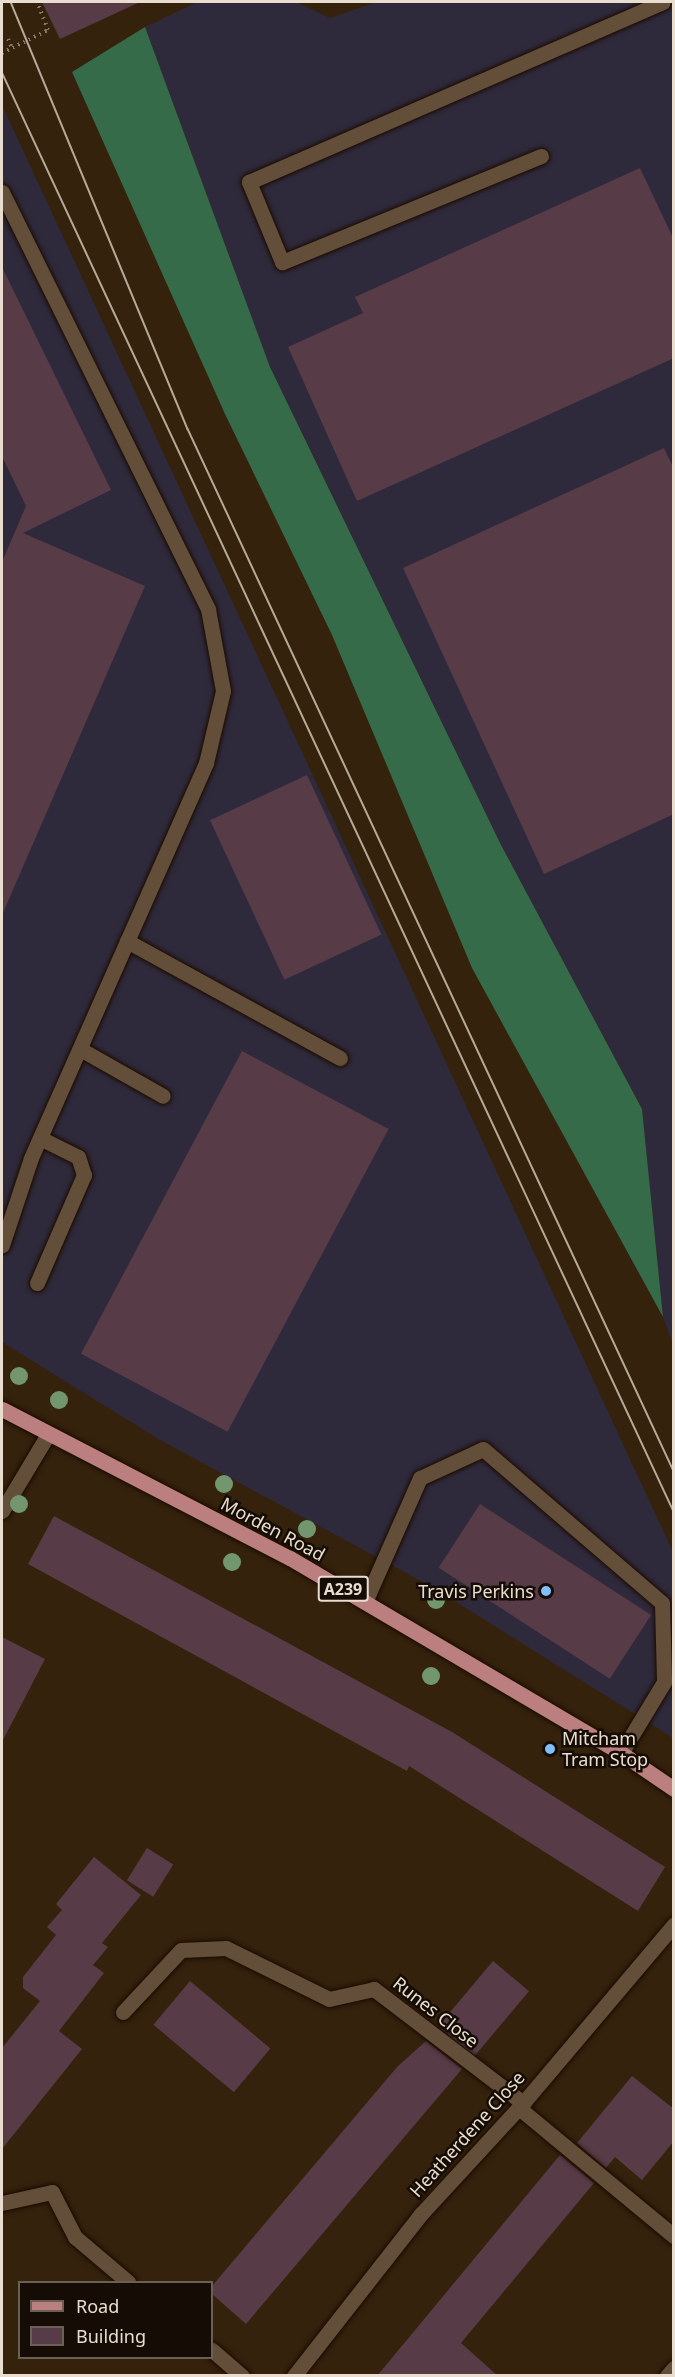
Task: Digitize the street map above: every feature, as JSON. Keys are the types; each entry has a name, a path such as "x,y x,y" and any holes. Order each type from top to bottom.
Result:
{"main road":[{"name":"Morden Road","path":"2,1409 47,1436 290,1558 621,1753 674,1790"}],"street":[{"path":"541,156 282,262 249,182 662,2"},
{"path":"2,192 208,609 223,691 206,763 40,1138 2,1245"},
{"path":"127,941 340,1058"},
{"path":"80,1049 163,1096"},
{"path":"38,1283 84,1174 78,1157 40,1138"},
{"path":"2,1511 47,1436"},
{"path":"365,1602 420,1478 483,1449 662,1603 664,1682 621,1753"},
{"name":"Heatherdene Close","path":"294,2376 421,2214 521,2106 674,1924"},
{"name":"Runes Close","path":"123,2012 181,1950 226,1948 282,1978 329,1999 374,1989 521,2106 674,2236"},
{"path":"2,2203 52,2192 75,2237 126,2281"},
{"path":"213,2351 242,2376"},
{"path":"667,2376 674,2368"}],"path":[{"path":"2,53 48,30 37,2"},
{"path":"8,39 12,48"}],"shaded area":[{"path":"198,2 296,2 330,18 377,2 673,2 673,1344 663,1317 642,1109 501,845 270,367 145,27"},
{"path":"2,105 673,1552 673,1738 434,1588 160,1440 2,1342"}],"green space":[{"path":"145,27 270,367 501,845 642,1109 663,1317 472,968 332,635 225,414 72,72"}],"building":[{"path":"42,2 140,2 60,39"},
{"path":"640,168 674,240 674,358 357,501 288,347 363,313 355,297"},
{"path":"2,267 111,490 23,533 145,586 2,915 2,562 26,506 2,456"},
{"path":"664,448 674,469 674,814 544,874 403,568"},
{"path":"307,775 381,935 284,980 210,820"},
{"path":"242,1051 389,1129 228,1432 81,1354"},
{"name":"Travis Perkins","path":"480,1504 651,1615 610,1679 439,1568"},
{"path":"54,1516 452,1732 665,1867 638,1911 409,1766 407,1771 28,1564"},
{"path":"2,1637 45,1659 2,1742"},
{"path":"147,1848 173,1864 153,1897 127,1880"},
{"path":"94,1857 141,1895 102,1943 108,1947 93,1965 104,1973 59,2031 82,2049 2,2149 2,2048 40,2001 23,1988 23,1977 56,1935 47,1927 62,1910 56,1904"},
{"path":"493,1961 529,1991 474,2056 438,2026"},
{"path":"190,1981 270,2048 234,2092 153,2025"},
{"path":"426,2041 462,2069 246,2324 213,2295 213,2285 397,2067"},
{"path":"632,2076 674,2109 674,2141 642,2180 615,2157 606,2168 577,2143"},
{"path":"560,2155 594,2183 461,2343 498,2376 377,2376"}],"tram line":[{"path":"11,2 188,429 674,1471"},
{"path":"2,72 674,1512"}],"place":[{"name":"Travis Perkins","path":"546,1591"},
{"name":"Mitcham Tram Stop","path":"550,1749"}]}
